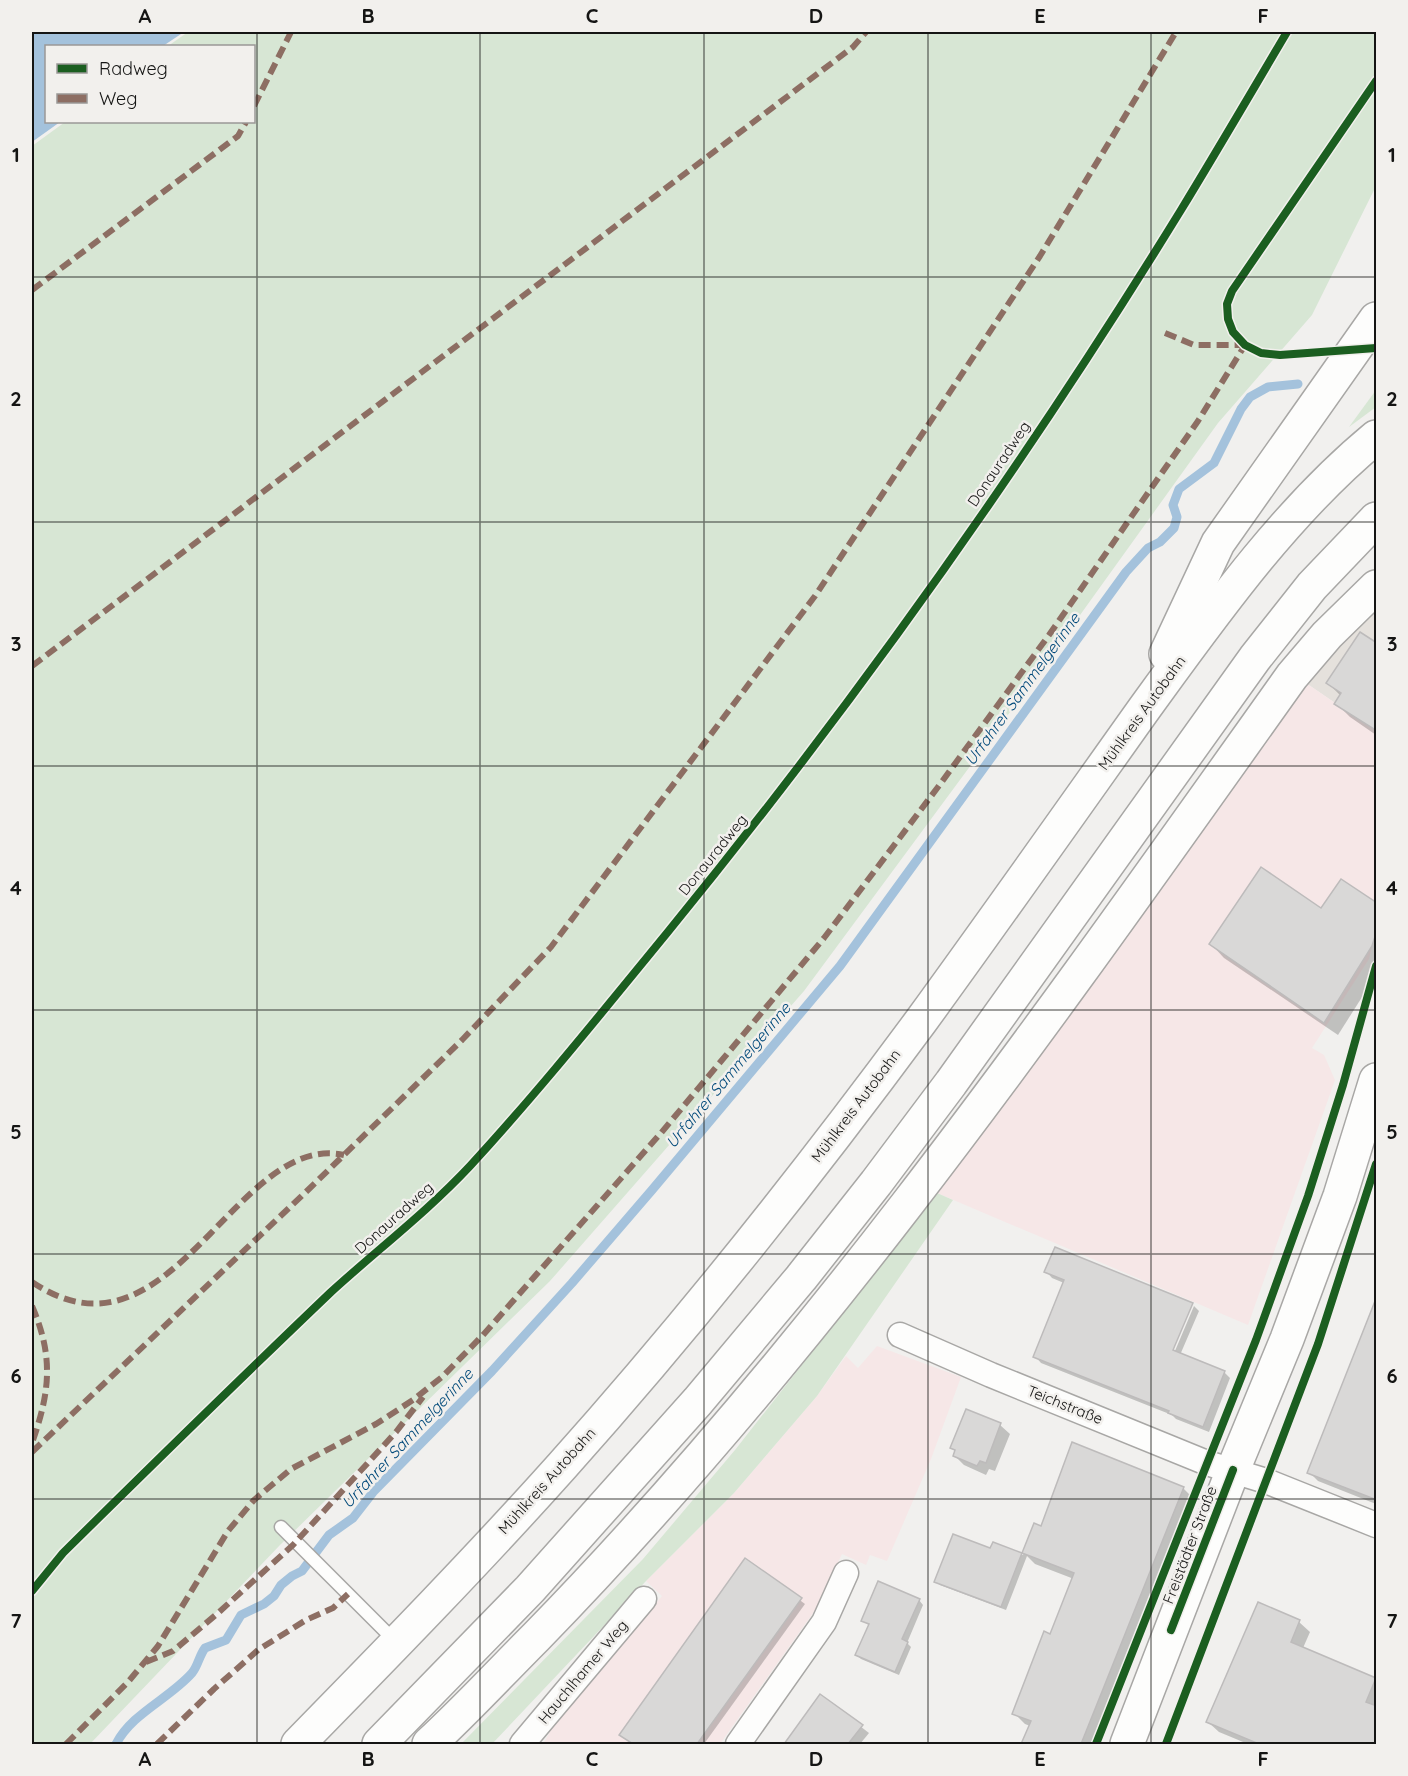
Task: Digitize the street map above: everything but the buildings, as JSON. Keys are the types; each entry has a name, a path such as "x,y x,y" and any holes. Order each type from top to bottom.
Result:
{"main road":[{"path":"1132,726 1218,543 1377,319"},
{"name":"Mühlkreis Autobahn","path":"298,1744 563,1465 731,1267 822,1153 921,1020 1209,619 1274,540 1329,481 1377,437"},
{"path":"379,1744 538,1581 698,1401 801,1278 951,1083 1255,658 1312,586 1377,519"},
{"path":"429,1744 595,1576 701,1458 799,1341 1008,1069 1292,676 1327,635 1377,587"},
{"name":"Freistädter Straße","path":"1127,1744 1233,1470 1285,1345 1340,1196 1377,1080"}],"street":[{"name":"Teichstraße","path":"900,1335 991,1376 1207,1463 1266,1481 1377,1525"},
{"path":"738,1744 824,1622 846,1573"},
{"name":"Hauchlhamer Weg","path":"522,1744 644,1599"}],"lane":[{"path":"281,1527 397,1642"}],"shaded area":[{"path":"1376,608 1376,731 1306,683 1336,647"},
{"path":"1306,683 1376,731 1376,930 1369,959 1312,1048 1324,1055 1335,1080 1248,1325 937,1193"},
{"path":"877,1346 961,1377 931,1459 887,1561 870,1555 866,1565 842,1554 816,1609 720,1744 543,1744 556,1721 662,1596 646,1581 734,1493 817,1396 846,1356 858,1368"}],"green space":[{"path":"188,32 1376,32 1376,186 1312,315 1218,423 1019,700 804,991 550,1281 280,1545 90,1744 32,1744 32,146 64,123 255,123 255,45 169,45"},
{"path":"1376,390 1376,407 1349,427"},
{"path":"937,1193 953,1200 817,1396 734,1493 646,1581 492,1744 461,1744 643,1559 735,1450"}],"water":[{"path":"32,32 184,32 164,45 45,45 45,123 59,123 32,142"}],"waterway":[{"name":"Urfahrer Sammelgerinne","path":"116,1744 131,1723 173,1691 192,1673 205,1648 226,1640 241,1615 264,1604 274,1596 281,1585 302,1571 329,1535 353,1518 374,1491 492,1371 572,1283 840,966 1126,572 1148,548 1160,542 1174,528 1177,517 1173,505 1179,489 1214,463 1241,409 1250,397 1268,387 1298,384"}],"marked path":[{"path":"255,104 291,32"},
{"path":"32,666 853,47 866,32"},
{"path":"32,1452 310,1188 462,1040 551,947 815,596 1040,256 1176,32"},
{"path":"32,290 238,136 245,123"},
{"path":"1165,333 1194,345 1245,345"},
{"path":"66,1744 128,1682 158,1646 228,1531 254,1500 291,1469 376,1424 413,1400 442,1377 483,1335 661,1133 824,938 938,787 1049,635 1198,421 1245,345"},
{"path":"32,1282 81,1303 124,1298 163,1277 269,1178 305,1157 344,1155"},
{"path":"32,1306 44,1342 47,1374 43,1407 32,1443"},
{"path":"146,1662 173,1651 293,1545 396,1432 423,1397"},
{"path":"157,1744 258,1650 306,1620 333,1608 348,1594"}],"cycle path":[{"name":"Donauradweg","path":"32,1591 63,1553 230,1389 331,1292 454,1183 546,1080 667,933 736,847 871,670 1000,489 1122,304 1287,32"},
{"path":"1376,81 1232,291 1227,304 1228,319 1233,332 1245,345 1261,353 1280,355 1376,348"},
{"path":"1096,1744 1256,1340 1308,1196 1343,1085 1376,966"},
{"path":"1166,1744 1318,1344 1376,1164"},
{"path":"1171,1630 1233,1470"}]}
